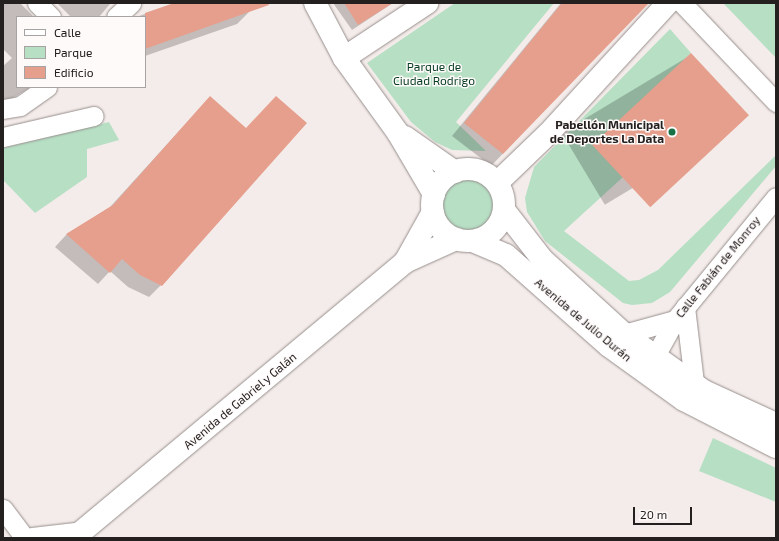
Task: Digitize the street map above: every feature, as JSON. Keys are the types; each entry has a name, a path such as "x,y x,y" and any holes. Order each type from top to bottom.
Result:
{"main road":[{"path":"315,3 344,58 398,133 433,203 437,223 465,240 492,232 504,210 497,183 486,172 465,169 455,172 438,185 433,203"},
{"path":"344,58 427,3"},
{"path":"497,183 548,134 668,3"},
{"path":"398,133 455,172"},
{"name":"Avenida de Gabriel y Galán","path":"405,262 433,203"},
{"name":"Avenida de Julio Durán","path":"504,210 542,259 617,340 632,362 684,400 776,447"},
{"name":"Avenida de Gabriel y Galán","path":"78,534 405,262 465,240"},
{"name":"Avenida de Julio Durán","path":"465,240 506,255 617,340 655,356 694,383 776,424"}],"street":[{"path":"37,3 50,16"},
{"path":"117,16 131,3"},
{"path":"682,3 776,102"},
{"path":"3,109 20,106 46,88"},
{"path":"3,137 94,116"},
{"name":"Calle Fabián de Monroy","path":"617,340 680,314 776,197"},
{"path":"632,362 655,356 680,314"},
{"path":"680,314 694,383"},
{"path":"3,510 28,536 78,534"}],"green space":[{"name":"Parque de Ciudad Rodrigo","path":"455,3 554,3 456,122 486,151 452,150 435,142 411,122 367,63"},
{"path":"723,3 776,3 776,58"},
{"path":"670,29 691,53 596,148 623,177 564,231 629,281 639,280 658,270 776,155 776,166 670,292 652,303 632,305 623,303 545,241 527,212 525,198 534,167"},
{"path":"109,122 119,140 87,149 87,177 35,213 3,180 3,148"},
{"path":"467,176 478,178 488,184 494,194 496,205 494,216 488,226 478,232 467,234 456,232 446,226 440,216 438,205 440,194 446,184 456,178"},
{"path":"713,438 776,468 776,502 699,471"}],"building":[{"path":"174,3 268,3 269,5 146,49 145,13"},
{"path":"344,3 393,3 358,25"},
{"path":"562,3 649,3 503,154 464,123"},
{"name":"Pabellón Municipal de Deportes La Data","path":"691,53 749,115 650,207 592,145"},
{"path":"210,96 246,128 276,96 307,123 162,286 140,275 122,259 110,273 66,234 113,205"}],"place":[{"name":"Pabellón Municipal de Deportes La Data","path":"672,132"}]}
